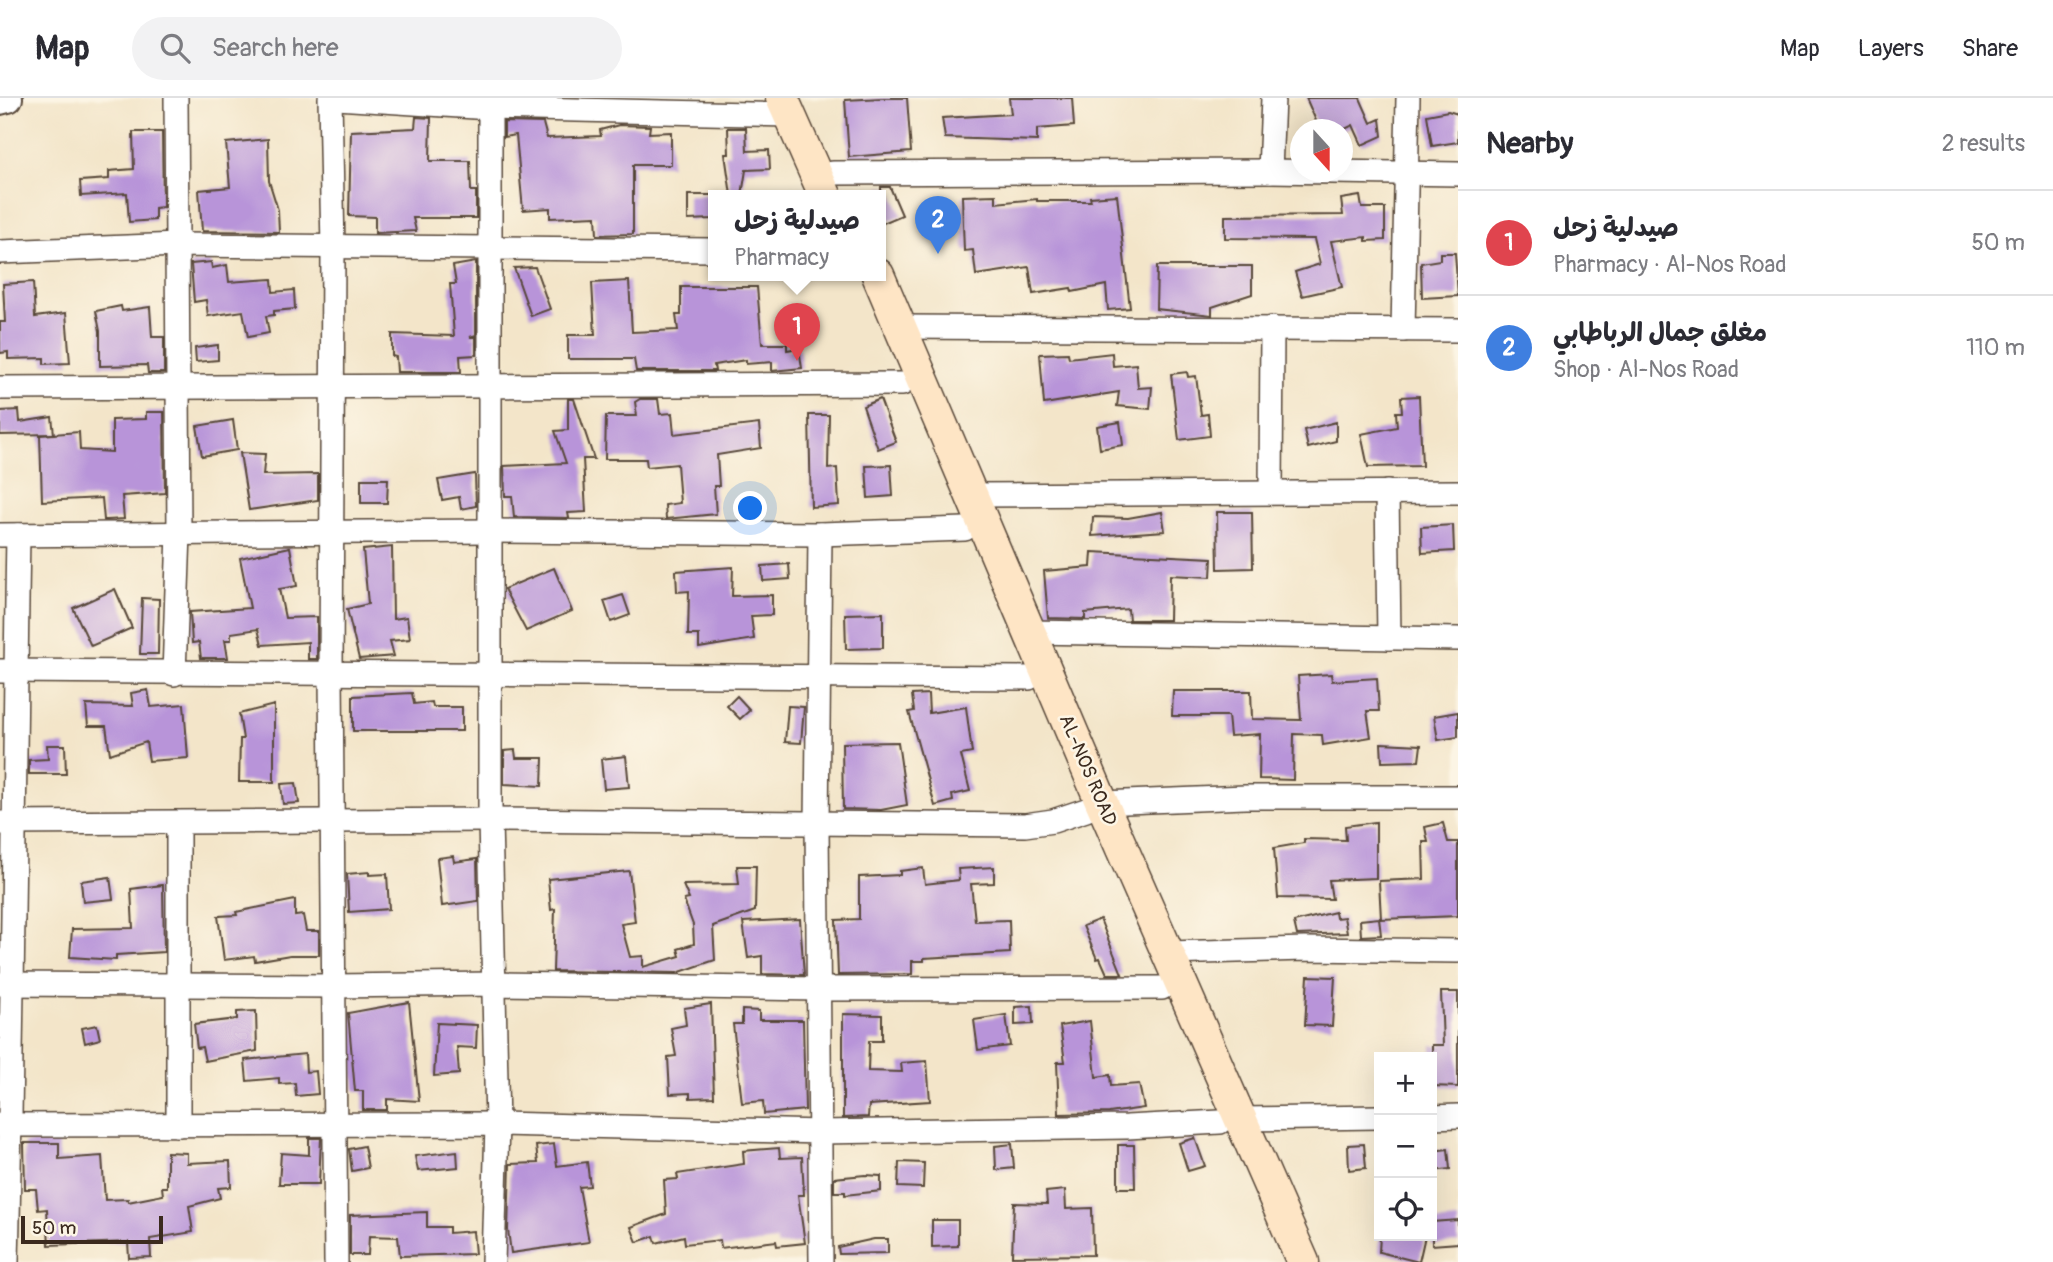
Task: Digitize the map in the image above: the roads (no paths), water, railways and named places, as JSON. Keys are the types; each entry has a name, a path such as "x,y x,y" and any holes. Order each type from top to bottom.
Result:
{"main road":[{"path":"791,104 833,188"},
{"name":"AL-NOS ROAD","path":"860,281 1029,678 1169,953 1281,1262"},
{"name":"AL-NOS ROAD","path":"881,281 1029,632 1162,988 1303,1262"}],"street":[{"path":"0,100 8,98"},
{"path":"174,674 178,533 176,98"},
{"path":"330,98 333,249 331,674 336,1262"},
{"path":"337,98 490,103 791,104"},
{"path":"1270,171 1273,98"},
{"path":"1404,330 1408,98"},
{"path":"490,103 489,675 497,1124 493,1262"},
{"path":"833,188 1270,171 1458,174"},
{"path":"0,253 178,246 708,250"},
{"path":"901,327 1458,330"},
{"path":"1271,492 1272,328"},
{"path":"0,388 902,384"},
{"path":"1387,492 1389,638"},
{"path":"971,495 1458,492"},
{"path":"7,1262 5,1125 9,535 332,531 820,534 965,529"},
{"path":"820,534 817,825 821,1262"},
{"path":"1029,632 1458,639"},
{"path":"8,671 174,674 819,674 1029,678"},
{"path":"6,823 490,820 1025,825 1053,821 1094,806 1245,797 1458,797"},
{"path":"178,824 178,1125"},
{"path":"1169,953 1305,949 1458,951"},
{"path":"7,984 493,984 818,989 1162,988"},
{"path":"1437,1116 1458,1116"},
{"path":"5,1125 497,1124 820,1132 1127,1127 1374,1117"}],"place":[{"name":"مغلق جمال الرباطابي","path":"938,254"},
{"name":"صيدلية زحل","path":"797,361"}]}
